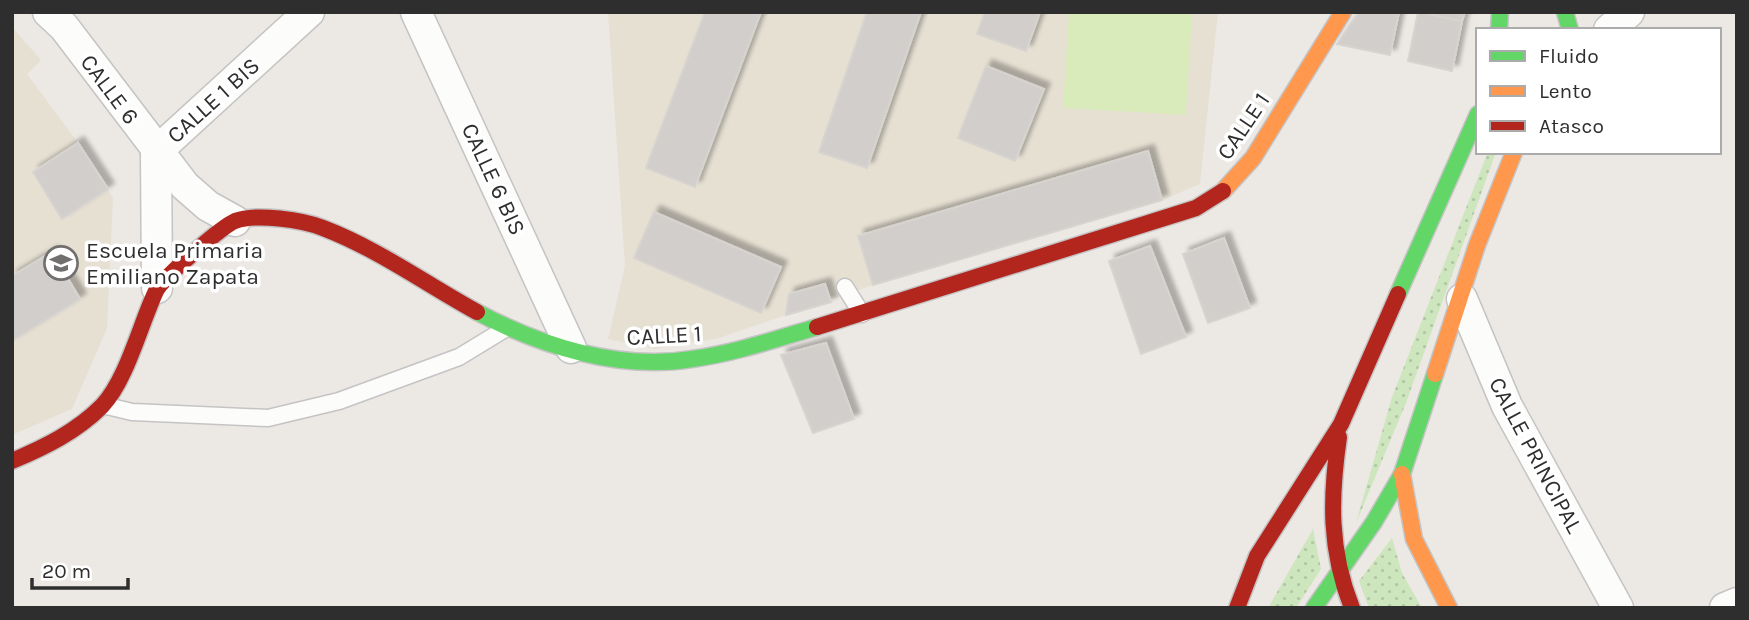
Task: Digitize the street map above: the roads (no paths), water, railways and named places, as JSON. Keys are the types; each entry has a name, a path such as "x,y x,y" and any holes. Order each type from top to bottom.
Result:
{"main road":[{"name":"CALLE 1","path":"235,221 281,218 321,227 365,246 431,287 507,328 571,348 618,360 690,360 862,314 1196,208 1225,189 1253,158 1343,12"},
{"path":"1237,608 1257,556 1341,424 1476,119"},
{"path":"1314,608 1402,474 1481,235 1513,154"},
{"path":"12,461 57,442 103,405 131,355 158,289 189,257 235,221"},
{"path":"1341,424 1330,498 1330,534 1337,575 1352,608"},
{"path":"1402,474 1414,539 1449,608"}],"street":[{"name":"CALLE 1 BIS","path":"158,289 156,152 309,12"},
{"name":"CALLE 6 BIS","path":"416,12 571,348"},
{"path":"1611,28 1629,12"},
{"name":"CALLE 6","path":"63,17 156,152 185,187 208,206 235,221"},
{"name":"CALLE PRINCIPAL","path":"1461,299 1507,406 1618,608"},
{"path":"1725,608 1737,603"}],"lane":[{"path":"845,287 862,314"},
{"path":"103,405 132,412 268,418 339,401 459,357 507,328"}],"place":[{"name":"Escuela Primaria Emiliano Zapata","path":"61,263"}]}
